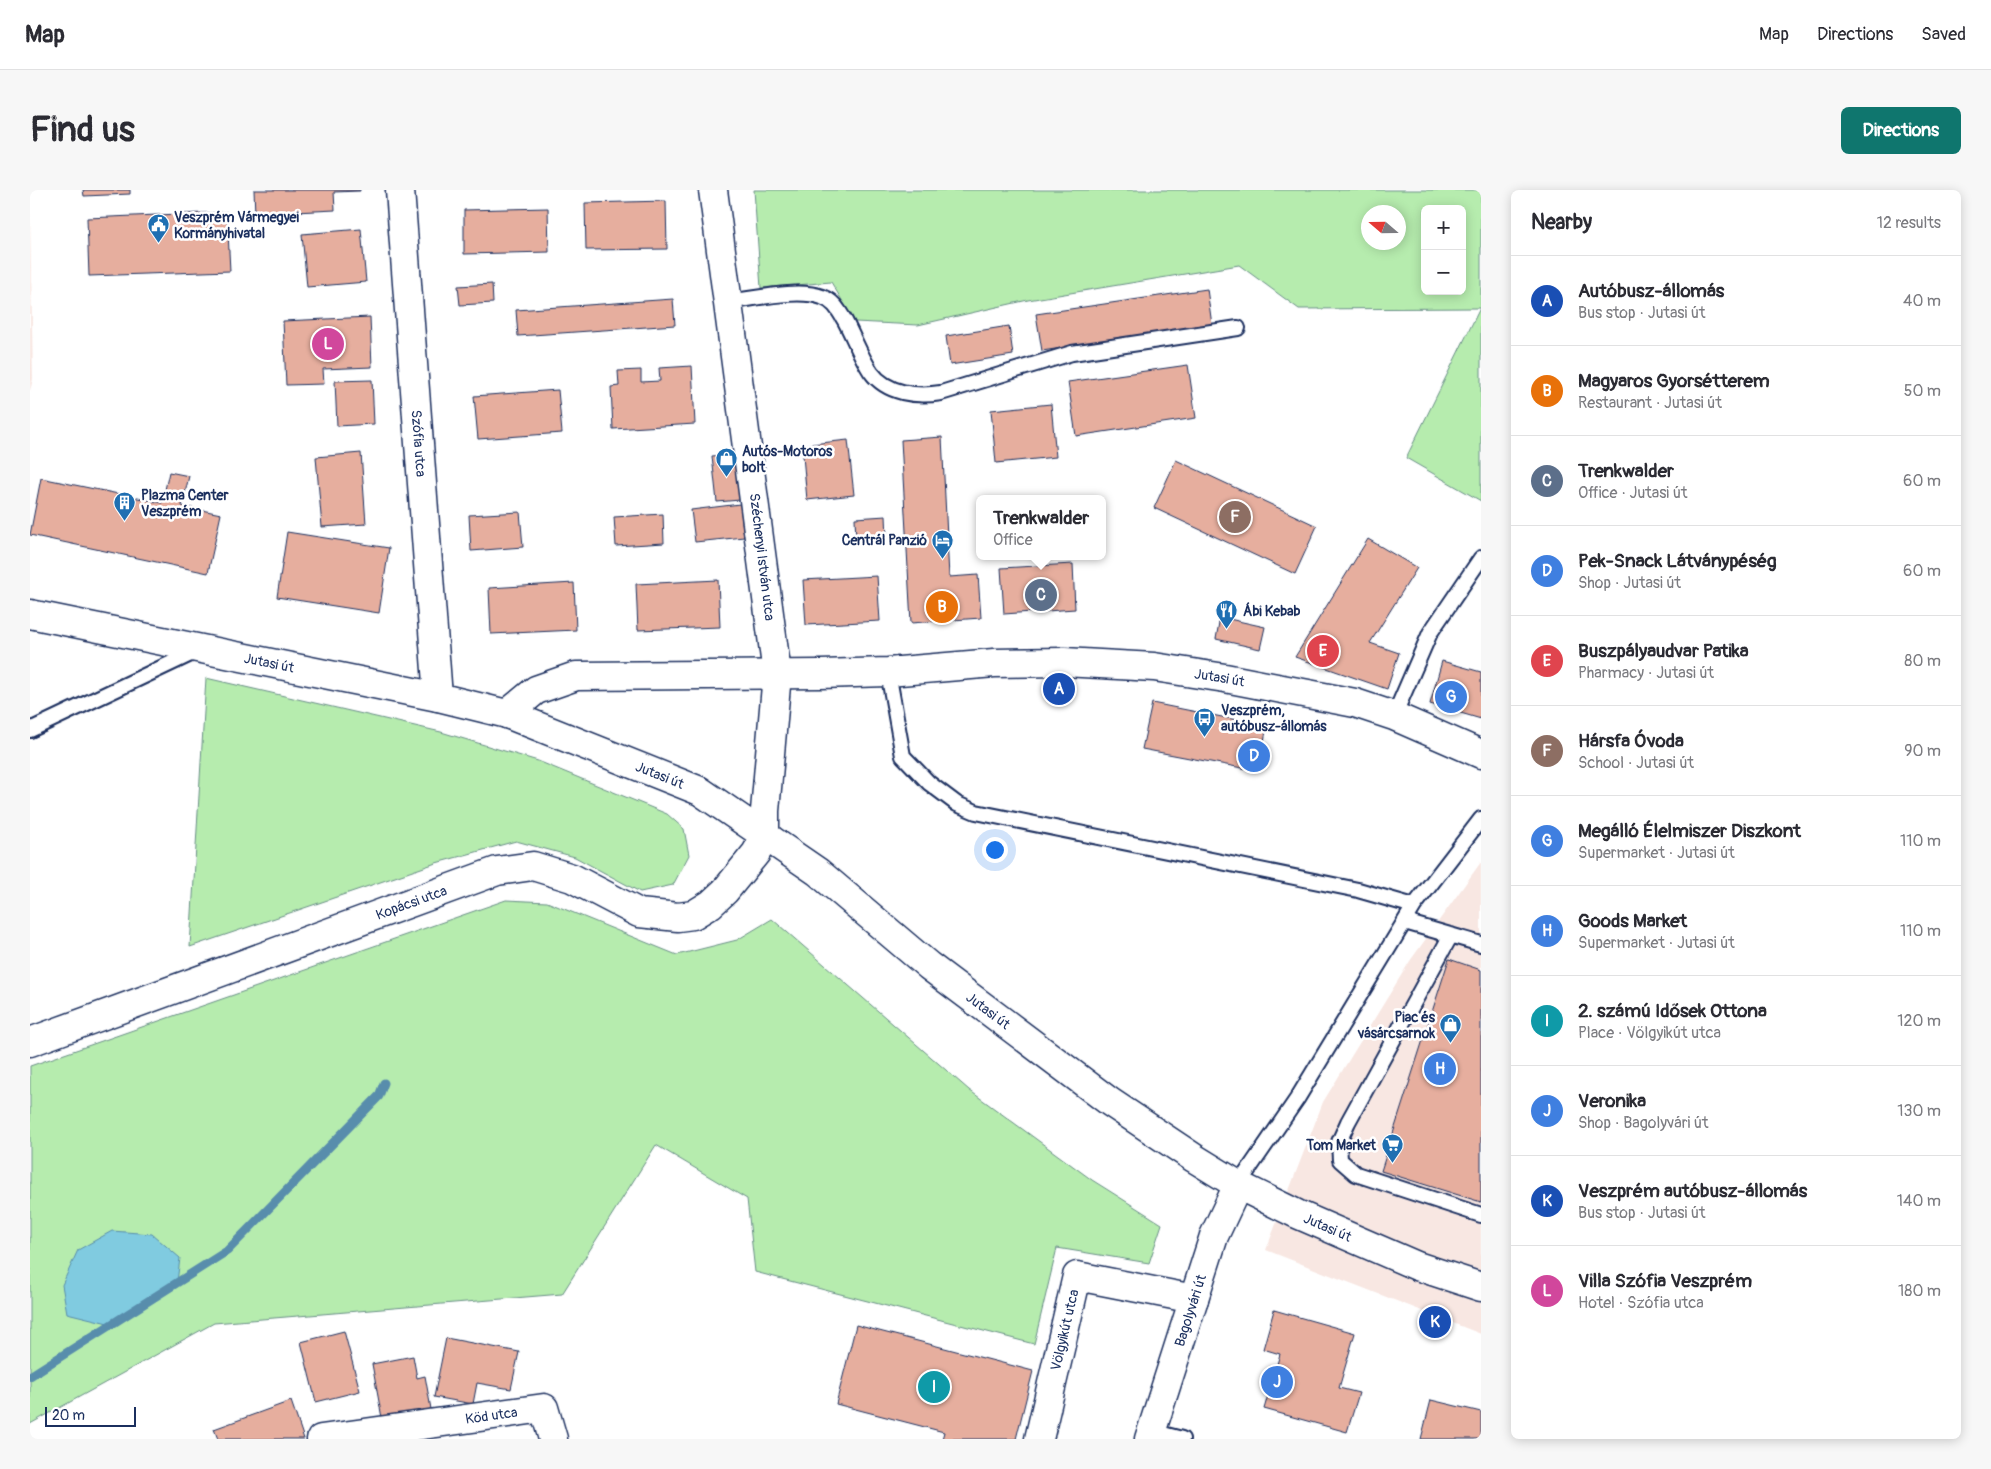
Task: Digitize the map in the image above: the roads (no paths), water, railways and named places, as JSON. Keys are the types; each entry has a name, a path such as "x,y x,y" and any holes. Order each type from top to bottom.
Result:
{"street":[{"name":"Szófia utca","path":"400,190 438,697"},
{"name":"Széchenyi István utca","path":"713,190 777,674 765,811 766,836"},
{"name":"Jutasi út","path":"30,614 438,697 507,714 700,791 818,872 929,966 1110,1102 1238,1185 1416,1266 1481,1287"},
{"name":"Jutasi út","path":"507,714 536,690 576,676 888,672 1004,663 1064,662 1154,667 1345,701 1394,716 1481,754"},
{"name":"Kopácsi utca","path":"30,1042 497,871 533,866 572,878 639,913 678,917 693,915 711,904 726,891 766,836"},
{"name":"Bagolyvári út","path":"1150,1435 1214,1236 1238,1185"},
{"name":"Völgyikút utca","path":"1039,1439 1077,1276 1194,1299"},
{"name":"Köd utca","path":"321,1439 544,1408 553,1439"}],"lane":[{"path":"728,302 808,293 824,298 836,306 872,373 892,387 920,396 940,393 1072,353 1238,328"},
{"path":"1394,716 1430,633 1481,558"},
{"path":"30,730 201,649"},
{"path":"888,672 903,756 929,784 957,804 976,812 1358,890 1414,906"},
{"path":"1238,1185 1297,1099 1414,906 1481,819"},
{"path":"1405,922 1481,944"},
{"path":"1451,935 1348,1122 1339,1142 1340,1160 1356,1174 1481,1214"},
{"path":"1150,1435 1182,1439"}],"water":[{"path":"112,1231 152,1234 180,1258 177,1282 112,1324 67,1313 62,1285 78,1250"}],"waterway":[{"path":"30,1376 227,1251 379,1096 384,1083"}],"place":[{"name":"Veszprém Vármegyei Kormányhivatal","path":"158,244"},
{"name":"Villa Szófia Veszprém","path":"328,344"},
{"name":"Autós-Motoros bolt","path":"726,478"},
{"name":"Hársfa Óvoda","path":"1235,517"},
{"name":"Plazma Center Veszprém","path":"125,522"},
{"name":"Centrál Panzió","path":"943,559"},
{"name":"Trenkwalder","path":"1041,595"},
{"name":"Magyaros Gyorsétterem","path":"942,607"},
{"name":"Ábi Kebab","path":"1227,630"},
{"name":"Buszpályaudvar Patika","path":"1323,651"},
{"name":"Autóbusz-állomás","path":"1059,689"},
{"name":"Megálló Élelmiszer Diszkont","path":"1451,697"},
{"name":"Veszprém, autóbusz-állomás","path":"1205,737"},
{"name":"Pek-Snack Látványpéség","path":"1254,756"},
{"name":"Piac és vásárcsarnok","path":"1451,1044"},
{"name":"Goods Market","path":"1440,1069"},
{"name":"Tom Market","path":"1392,1164"},
{"name":"Veszprém autóbusz-állomás","path":"1435,1322"},
{"name":"Veronika","path":"1277,1382"},
{"name":"2. számú Idősek Ottona","path":"934,1387"}]}
